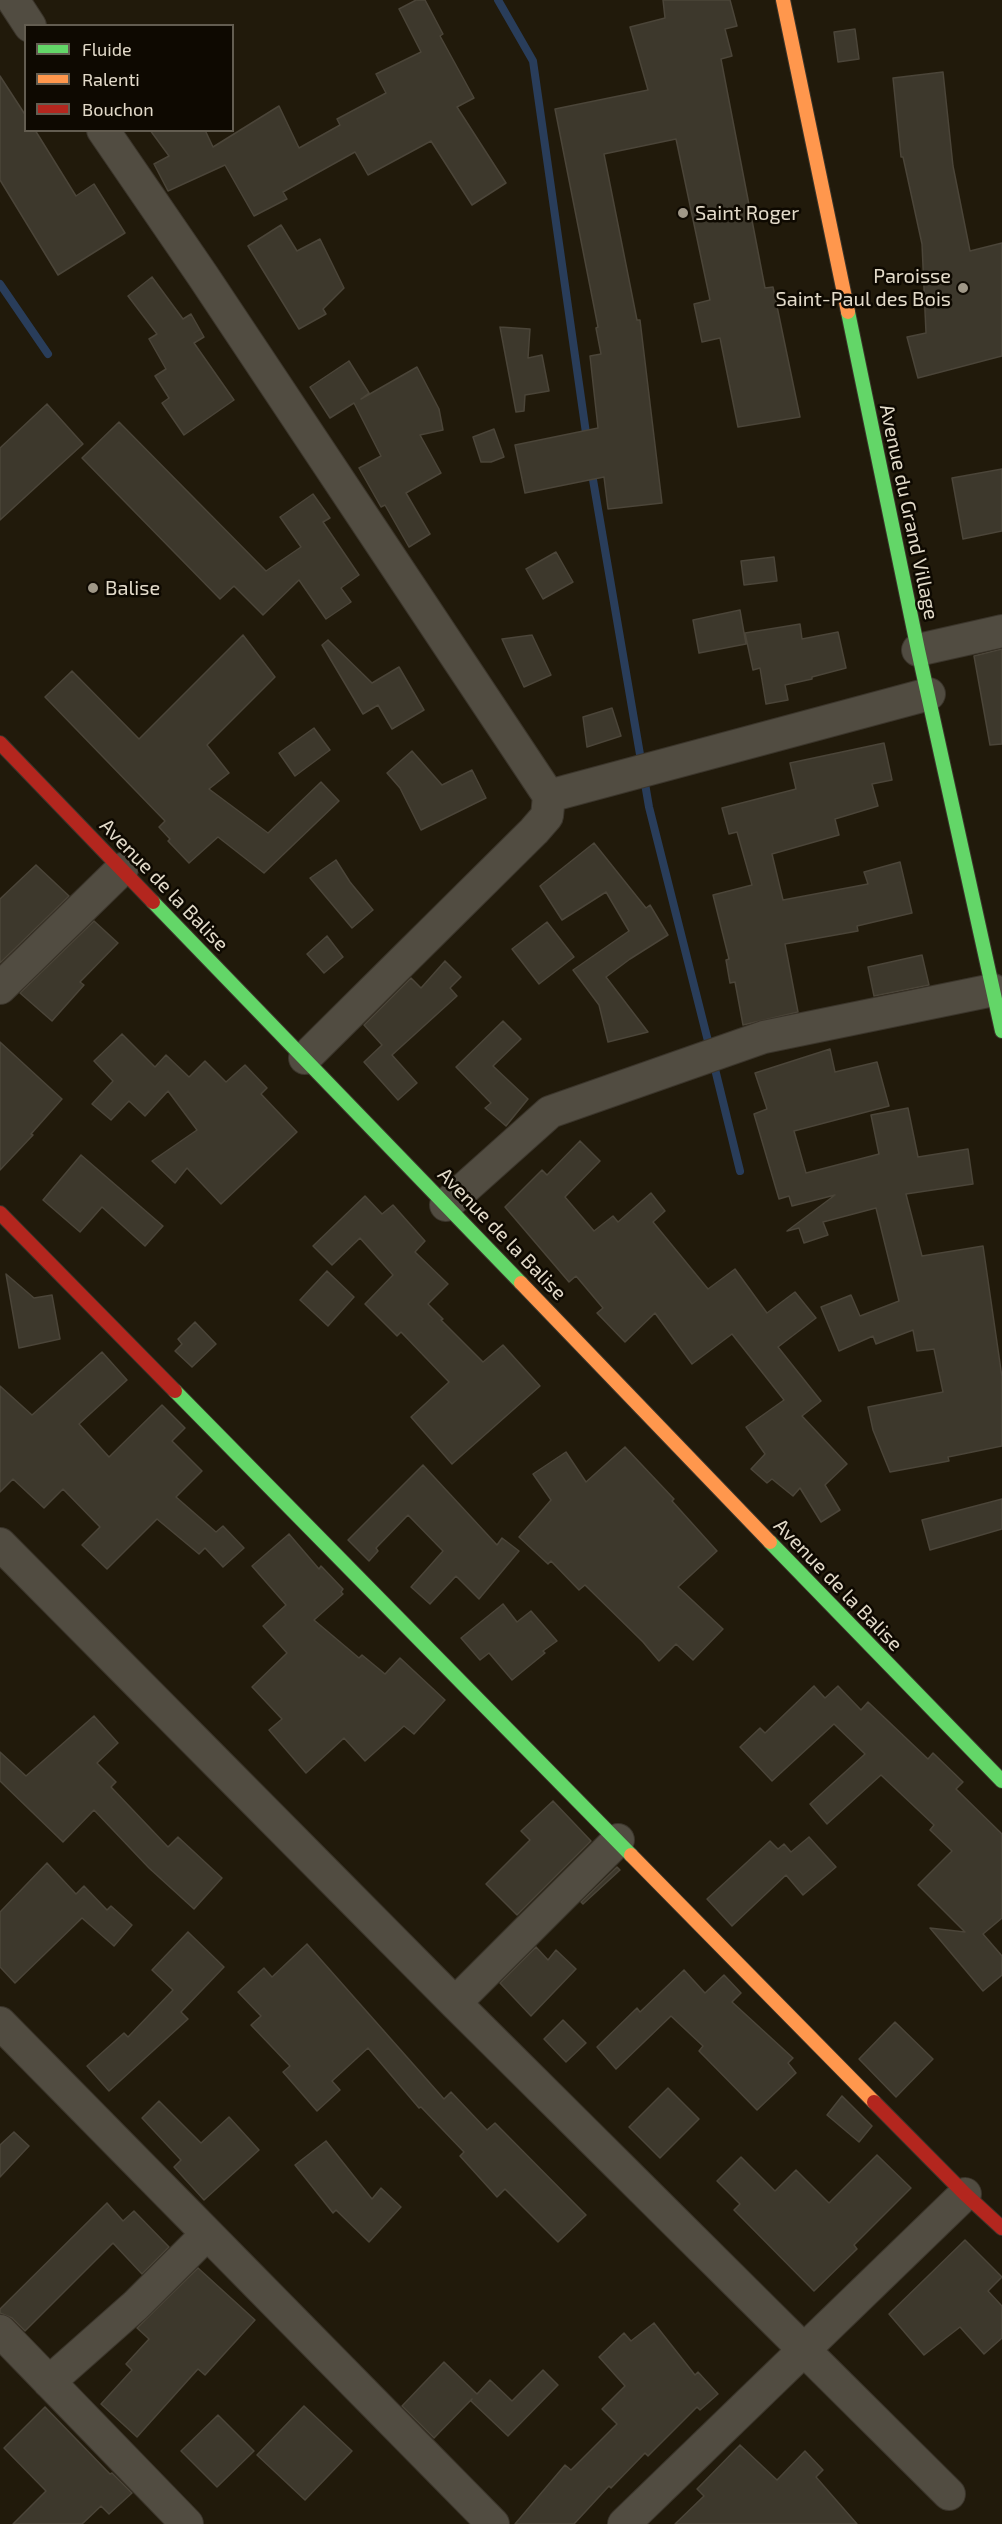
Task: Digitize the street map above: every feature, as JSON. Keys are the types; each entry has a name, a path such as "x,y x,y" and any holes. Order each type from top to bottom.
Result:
{"street":[{"path":"13,0 29,24"},
{"name":"Avenue du Grand Village","path":"783,0 918,650 1002,1031"},
{"path":"104,132 203,276 549,796 547,816 534,831 305,1058"},
{"path":"918,650 1002,631"},
{"path":"549,796 929,694"},
{"name":"Avenue de la Balise","path":"0,743 1002,1781"},
{"path":"0,988 122,869"},
{"path":"446,1205 550,1112 764,1037 993,990"},
{"path":"0,1213 965,2194 1002,2228"},
{"path":"0,1544 455,2003 949,2494"},
{"path":"974,1754 1002,1766"},
{"path":"455,2003 618,1840"},
{"path":"0,2023 494,2524"},
{"path":"624,2524 965,2194"},
{"path":"49,2382 136,2305 207,2234"},
{"path":"0,2331 187,2524"}],"building":[{"path":"416,0 425,0 443,34 440,36 474,98 457,107 506,183 472,205 431,141 368,175 355,152 283,192 287,199 254,216 225,165 168,191 154,164 169,156 151,132 206,132 213,147 279,106 299,148 340,125 337,119 386,93 376,74 421,52 399,9"},
{"path":"663,0 730,0 737,26 725,29 732,56 721,59 765,288 773,287 800,417 738,427 720,338 702,342 694,304 710,300 676,139 604,154 637,320 640,320 662,503 608,509 604,477 525,493 515,445 598,428 590,356 601,354 596,328 598,327 555,109 648,90 630,27 665,18"},
{"path":"855,29 859,59 838,62 834,32"},
{"path":"943,72 953,166 970,251 1002,243 1002,356 918,378 907,337 926,333 922,244 903,157 901,157 893,78"},
{"path":"0,76 24,113 24,132 36,132 76,196 94,184 125,233 58,275 0,180"},
{"path":"281,225 297,251 320,239 344,288 323,309 326,314 299,329 248,246"},
{"path":"152,277 183,319 191,314 204,337 194,343 234,400 184,435 162,403 169,398 155,376 166,369 149,339 157,334 128,296"},
{"path":"500,327 530,329 528,358 542,355 549,391 525,395 524,411 516,412"},
{"path":"349,361 369,393 361,399 417,367 439,409 443,430 420,435 441,473 406,493 430,534 409,547 385,505 381,507 359,468 381,456 354,403 330,418 310,387"},
{"path":"47,404 83,444 0,520 0,448"},
{"path":"119,422 266,571 301,547 280,517 313,494 330,518 323,522 359,575 341,588 351,602 326,619 299,580 263,615 234,586 220,599 82,458"},
{"path":"494,429 504,457 491,462 481,462 473,437"},
{"path":"1002,469 1002,531 963,539 952,478"},
{"path":"556,552 573,582 543,599 526,569"},
{"path":"774,557 777,581 744,585 741,561"},
{"path":"740,610 746,644 699,653 693,620"},
{"path":"800,624 802,639 838,632 846,668 785,685 788,700 766,704 760,668 753,670 745,633"},
{"path":"243,635 275,677 207,745 229,773 209,789 268,833 321,782 339,801 264,873 218,837 189,863 168,841 170,839 159,827 165,821 45,697 72,671 139,739"},
{"path":"532,635 551,675 524,687 502,639"},
{"path":"328,640 372,683 399,667 424,710 392,729 378,705 363,714 322,645"},
{"path":"1002,649 1002,744 990,745 974,656"},
{"path":"612,708 621,736 587,747 583,717"},
{"path":"314,728 330,750 295,776 279,753"},
{"path":"884,743 892,780 872,784 878,806 835,819 839,835 772,854 783,900 868,884 864,872 900,862 912,913 857,926 858,931 785,944 798,1012 743,1025 735,982 730,983 726,960 729,959 713,895 752,885 737,832 729,834 722,808 796,789 790,763"},
{"path":"412,751 442,785 472,770 486,798 421,830 400,788 387,773"},
{"path":"594,843 646,908 650,905 668,935 606,977 648,1032 608,1042 599,1005 573,970 629,931 606,892 562,920 540,886"},
{"path":"336,860 350,882 373,910 352,928 310,878"},
{"path":"36,865 69,896 0,963 0,899"},
{"path":"94,921 118,943 80,982 84,985 52,1021 20,993"},
{"path":"547,922 574,957 539,984 512,949"},
{"path":"327,936 343,957 324,973 307,954"},
{"path":"922,955 929,985 874,996 868,967"},
{"path":"445,961 461,977 450,988 457,996 392,1055 417,1083 398,1100 364,1062 382,1045 364,1025 411,978 421,988"},
{"path":"503,1021 521,1039 493,1066 528,1099 506,1126 485,1108 491,1103 456,1067"},
{"path":"122,1034 155,1067 166,1055 189,1077 205,1061 226,1082 245,1065 267,1088 261,1094 297,1132 221,1204 187,1168 175,1183 152,1161 197,1130 168,1091 145,1116 129,1101 111,1120 92,1104 113,1081 94,1061"},
{"path":"0,1042 62,1099 31,1134 33,1135 0,1170"},
{"path":"830,1049 835,1072 877,1062 889,1106 794,1131 806,1173 879,1154 871,1115 908,1108 918,1157 968,1149 973,1184 906,1194 922,1256 983,1246 1002,1377 1002,1446 948,1457 949,1461 890,1472 873,1430 868,1407 943,1392 934,1349 917,1351 913,1330 876,1344 873,1336 839,1351 821,1307 851,1295 860,1316 899,1301 876,1208 823,1222 828,1235 804,1243 799,1228 787,1231 835,1195 792,1206 789,1196 779,1199 754,1114 767,1109 755,1073"},
{"path":"580,1141 600,1161 565,1197 594,1231 613,1216 618,1222 651,1193 665,1211 653,1222 708,1289 735,1269 767,1313 795,1292 816,1318 778,1347 821,1401 802,1416 847,1464 825,1485 840,1510 821,1522 800,1488 793,1496 772,1479 767,1483 751,1469 765,1454 746,1427 784,1400 732,1334 692,1364 655,1313 625,1342 597,1313 603,1308 576,1276 569,1282 505,1207 542,1170 547,1175"},
{"path":"81,1155 163,1226 145,1246 102,1207 80,1232 43,1200"},
{"path":"365,1196 382,1214 393,1205 425,1241 415,1252 448,1284 428,1304 443,1319 441,1320 483,1362 503,1345 540,1386 452,1464 411,1417 449,1382 401,1332 397,1336 365,1304 393,1275 360,1238 332,1265 313,1246"},
{"path":"327,1271 354,1297 328,1326 300,1300"},
{"path":"6,1274 34,1298 52,1295 60,1339 19,1348"},
{"path":"195,1322 216,1344 192,1367 175,1351 182,1344 178,1339"},
{"path":"102,1352 127,1380 79,1424 109,1457 162,1405 185,1428 172,1441 202,1471 176,1497 216,1532 223,1526 244,1548 223,1567 205,1548 199,1554 157,1519 107,1569 82,1545 100,1527 63,1489 44,1508 13,1479 0,1492 0,1386 32,1415"},
{"path":"625,1447 674,1499 672,1501 717,1551 678,1587 723,1629 693,1660 676,1644 659,1661 585,1585 579,1590 551,1561 548,1564 519,1537 551,1500 533,1474 566,1452 586,1482"},
{"path":"423,1465 497,1545 502,1538 519,1551 479,1599 456,1576 430,1604 411,1587 443,1551 408,1515 376,1548 378,1551 369,1561 348,1540"},
{"path":"1002,1499 1002,1529 930,1550 922,1520"},
{"path":"289,1534 319,1569 321,1566 343,1589 341,1592 343,1594 314,1620 359,1658 362,1655 385,1674 400,1658 445,1700 414,1734 404,1726 365,1761 344,1738 306,1773 269,1730 282,1719 252,1687 287,1653 263,1626 286,1605 252,1566"},
{"path":"503,1604 517,1622 531,1611 557,1641 512,1680 489,1653 480,1660 461,1638"},
{"path":"814,1686 825,1698 838,1686 861,1710 868,1702 928,1759 933,1753 963,1782 956,1789 1002,1834 1002,1918 983,1934 1002,1956 1002,1975 983,1991 930,1928 965,1932 918,1885 952,1851 930,1830 934,1825 881,1775 827,1824 810,1804 865,1754 834,1724 772,1781 740,1747 760,1728 765,1733"},
{"path":"94,1716 118,1743 97,1763 116,1782 111,1787 168,1847 178,1837 222,1878 194,1909 149,1868 94,1810 63,1842 0,1781 0,1752 26,1776"},
{"path":"553,1801 591,1841 517,1915 486,1884 530,1840 521,1831"},
{"path":"809,1837 836,1867 803,1895 786,1875 732,1926 707,1899 770,1841 778,1849 784,1844 791,1852"},
{"path":"47,1863 76,1894 84,1886 107,1910 111,1906 132,1925 114,1946 82,1918 15,1983 0,1967 0,1912"},
{"path":"617,1867 620,1870 583,1904 581,1902"},
{"path":"188,1932 224,1967 181,2012 188,2019 109,2091 87,2066 124,2033 128,2037 173,1990 152,1970"},
{"path":"307,1944 444,2099 451,2092 487,2130 495,2123 586,2215 558,2242 505,2189 497,2197 460,2156 464,2152 421,2107 419,2108 368,2048 332,2081 340,2090 317,2111 283,2072 290,2066 251,2025 261,2016 238,1992 264,1968 272,1977"},
{"path":"536,1947 548,1960 556,1950 576,1969 531,2016 500,1983"},
{"path":"684,1970 705,1993 724,1975 741,1993 732,2002 793,2058 788,2063 796,2073 757,2110 699,2051 703,2046 671,2016 616,2069 597,2047 637,2008 640,2012"},
{"path":"563,2020 586,2043 566,2062 544,2039"},
{"path":"895,2022 933,2059 896,2097 859,2059"},
{"path":"668,2088 699,2119 660,2158 629,2127"},
{"path":"842,2096 872,2126 859,2142 827,2115"},
{"path":"159,2101 201,2143 229,2117 259,2150 204,2200 174,2167 181,2160 142,2118"},
{"path":"14,2132 29,2146 0,2177 0,2145"},
{"path":"326,2141 372,2199 381,2188 401,2207 369,2242 336,2210 333,2213 295,2165"},
{"path":"877,2155 911,2188 854,2245 857,2249 814,2291 734,2210 740,2204 717,2181 741,2157 775,2191 796,2170 829,2203"},
{"path":"107,2203 123,2221 134,2211 169,2247 142,2274 113,2243 25,2331 12,2318 0,2313 0,2309"},
{"path":"965,2240 1002,2277 988,2291 1002,2306 1002,2338 984,2354 960,2327 924,2355 889,2314"},
{"path":"198,2268 255,2320 205,2375 198,2369 137,2437 101,2404 132,2370 126,2364 149,2339 137,2328"},
{"path":"654,2323 695,2375 698,2372 718,2394 700,2410 697,2407 648,2456 645,2453 611,2488 609,2486 574,2524 515,2524 565,2465 571,2470 617,2424 602,2409 625,2386 599,2357 624,2333 631,2341"},
{"path":"444,2362 477,2394 490,2380 512,2401 543,2370 558,2385 508,2436 471,2401 472,2399 434,2438 402,2406"},
{"path":"304,2406 352,2451 305,2500 257,2455"},
{"path":"45,2407 110,2474 112,2473 132,2493 109,2514 101,2506 82,2524 13,2524 46,2491 4,2448"},
{"path":"218,2415 254,2451 217,2487 181,2451"},
{"path":"740,2445 777,2480 805,2451 823,2470 816,2477 857,2524 675,2524 704,2496 697,2489"}],"waterway":[{"path":"498,0 533,61 587,440"},
{"path":"0,284 48,354"},
{"path":"591,468 649,807 710,1049"},
{"path":"713,1061 740,1171"}],"traffic: fast":[{"path":"848,312 918,650 1002,1031"},
{"path":"153,902 521,1283"},
{"path":"175,1391 631,1855"},
{"path":"770,1542 1002,1781"}],"traffic: slow":[{"path":"783,0 848,312"},
{"path":"521,1283 770,1542"},
{"path":"631,1855 874,2102"}],"traffic: jam":[{"path":"0,743 153,902"},
{"path":"0,1213 175,1391"},
{"path":"874,2102 1002,2228"}],"place":[{"name":"Saint Roger","path":"683,213"},
{"name":"Paroisse Saint-Paul des Bois","path":"963,288"},
{"name":"Balise","path":"93,588"}]}
